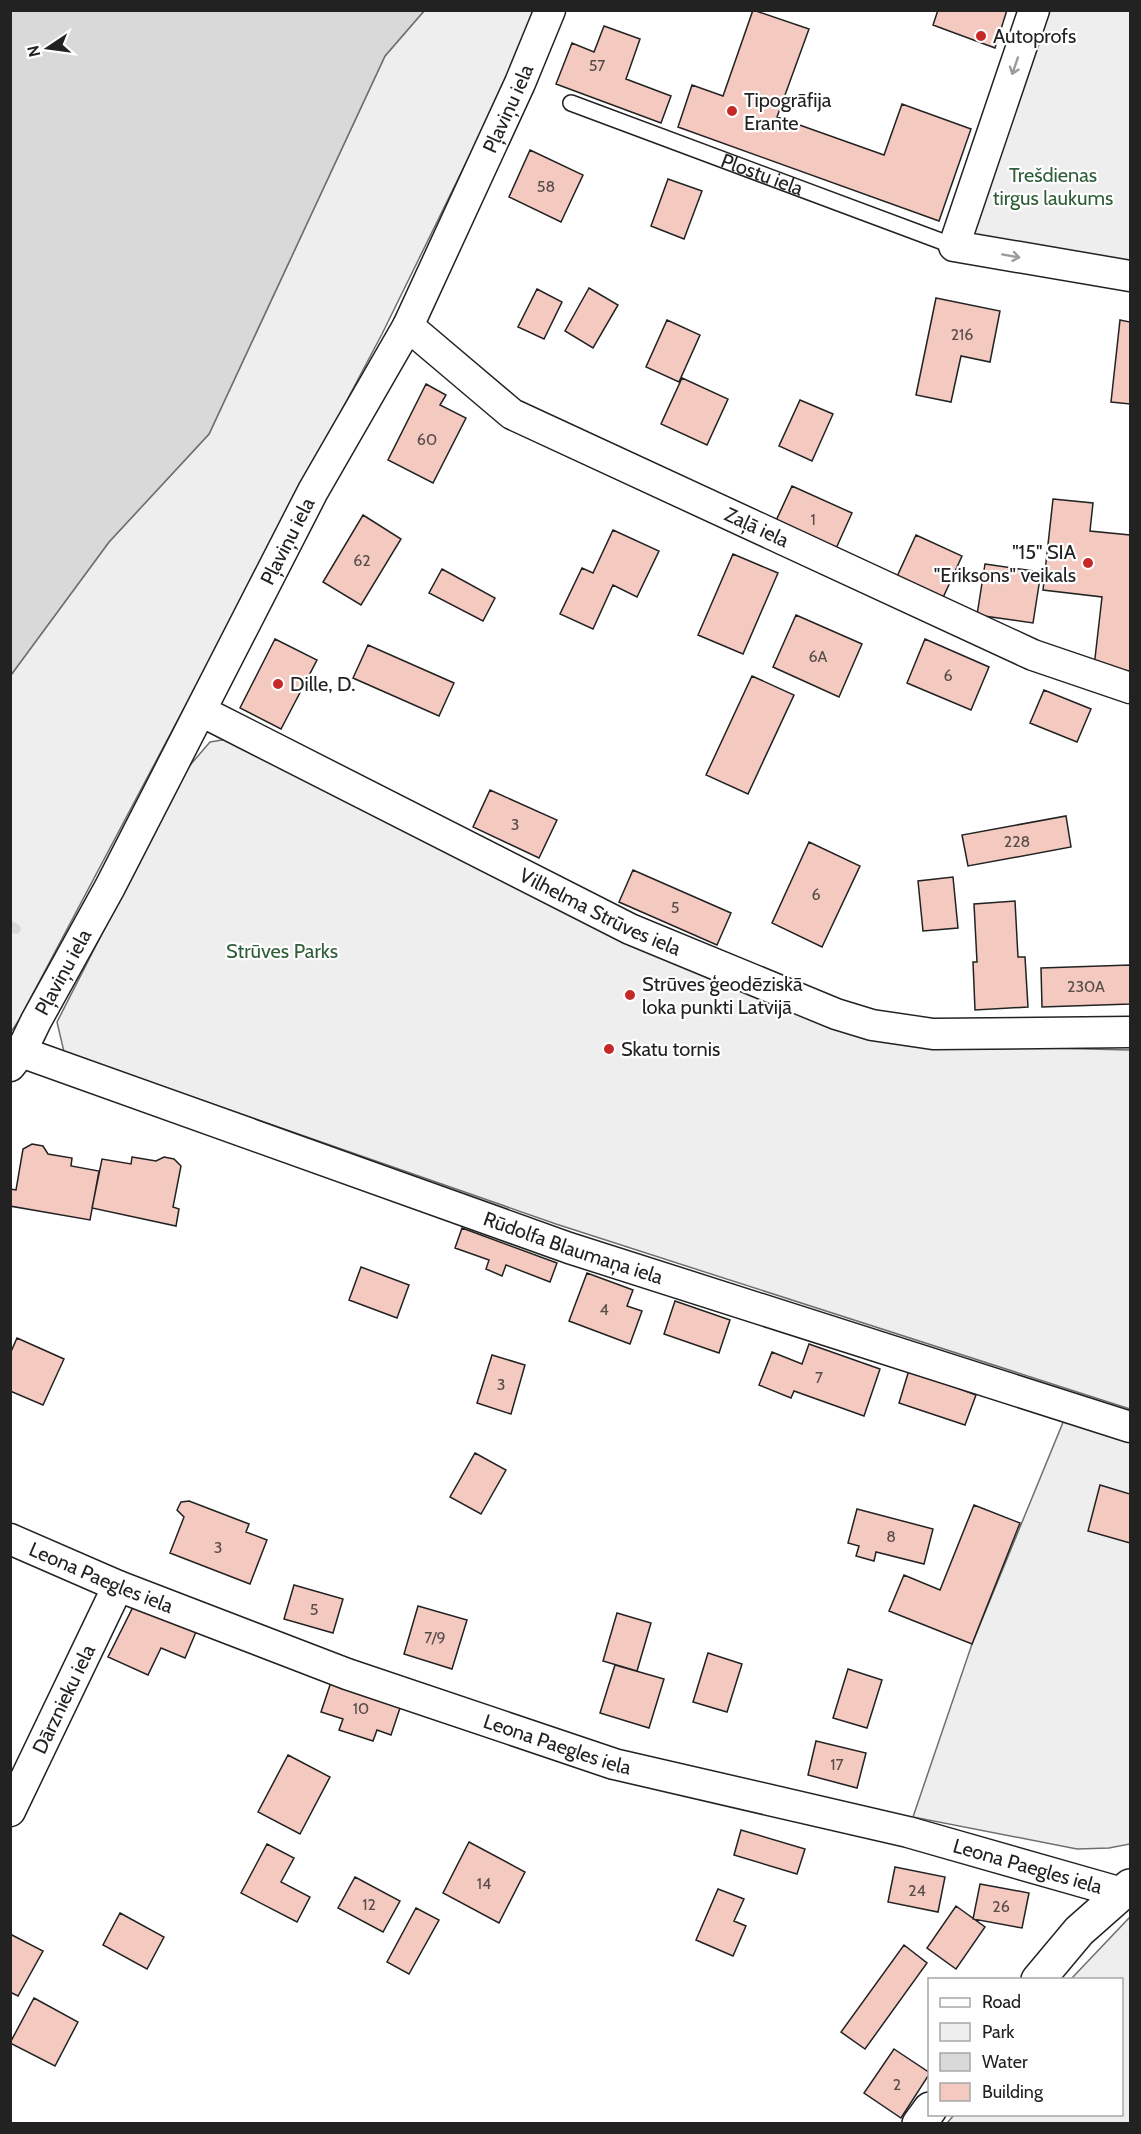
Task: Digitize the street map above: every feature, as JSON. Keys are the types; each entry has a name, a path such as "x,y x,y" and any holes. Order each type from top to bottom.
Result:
{"street":[{"name":"Pļaviņu iela","path":"16,1059 110,887 313,491 408,326 520,83 550,10"},
{"path":"954,246 1034,10"},
{"name":"Plostu iela","path":"954,246 1131,276"},
{"name":"Zaļā iela","path":"408,326 512,414 1033,655 1131,688"},
{"name":"Vilhelma Strūves iela","path":"201,711 630,929 836,1014 872,1025 933,1034 1131,1032"},
{"name":"Rūdolfa Blaumaņa iela","path":"16,1059 569,1248 1131,1427"},
{"name":"Leona Paegles iela","path":"10,1539 118,1586 347,1674 614,1764 908,1832 1126,1889"},
{"name":"Dārznieku iela","path":"10,1811 118,1586"},
{"path":"1040,1978 1079,1931 1126,1889"},
{"path":"919,2124 928,2112"}],"lane":[{"name":"Plostu iela","path":"571,103 954,246"}],"green space":[{"path":"424,11 534,11 517,59 382,334 11,1032 11,675 109,542 209,434 385,56"},
{"name":"Trešdienas tirgus laukums","path":"1034,11 1130,11 1130,276 954,246"},
{"name":"Strūves Parks","path":"234,738 928,1045 1130,1050 1130,1409 556,1224 64,1052 57,1022 185,771 210,742"},
{"path":"1064,1420 1130,1439 1130,1844 1109,1848 1077,1849 913,1817 972,1644"},
{"path":"1130,1917 1130,2123 947,2123 953,2116 1123,2116 1123,1978 1072,1978"}],"water":[{"path":"11,10 424,11 385,56 209,434 109,542 11,675"}],"building":[{"name":"Tipogrāfija Erante","path":"753,10 809,29 777,117 884,155 902,104 971,129 939,221 678,127 692,85 723,96"},
{"name":"Autoprofs","path":"938,10 1007,10 995,48 933,25"},
{"path":"604,26 640,39 626,79 671,96 661,123 556,84 572,43 594,52"},
{"path":"530,150 583,175 561,222 509,197"},
{"path":"668,179 702,191 684,239 651,226"},
{"path":"589,288 618,305 593,348 565,331"},
{"path":"537,289 562,302 544,339 518,327"},
{"path":"936,298 1000,311 990,362 961,356 951,402 916,395"},
{"path":"667,320 700,335 679,382 646,367"},
{"path":"1120,320 1130,322 1130,404 1111,402"},
{"path":"682,378 728,399 707,445 661,424"},
{"path":"426,384 446,395 440,405 466,418 433,483 388,460"},
{"path":"800,400 833,414 812,461 779,446"},
{"path":"792,486 852,513 834,553 774,525"},
{"name":"\"15\" SIA \"Eriksons\" veikals","path":"1053,499 1093,503 1090,531 1130,535 1130,671 1094,667 1102,597 1043,590"},
{"path":"363,515 401,539 361,605 323,582"},
{"path":"613,530 659,551 637,597 613,585 593,629 560,614 582,568 593,573"},
{"path":"916,535 962,556 941,602 895,581"},
{"path":"733,554 778,573 743,654 698,635"},
{"path":"985,564 1041,572 1033,623 977,615"},
{"path":"442,569 495,598 483,621 429,593"},
{"path":"796,615 862,644 839,697 773,667"},
{"name":"Dille, D.","path":"275,639 317,660 281,729 240,708"},
{"path":"925,639 989,667 971,710 907,683"},
{"path":"368,645 454,683 439,716 353,678"},
{"path":"752,676 794,695 748,794 706,775"},
{"path":"1044,690 1091,709 1077,742 1030,723"},
{"path":"490,790 557,820 539,858 473,827"},
{"path":"1066,816 1071,847 968,866 962,835"},
{"path":"809,842 860,866 822,947 772,923"},
{"path":"633,870 731,913 717,945 619,902"},
{"path":"953,877 958,928 923,931 918,881"},
{"path":"1015,901 1018,957 1025,957 1028,1007 975,1010 973,962 977,962 974,904"},
{"path":"1130,965 1130,1004 1042,1007 1041,968"},
{"path":"32,1144 43,1146 48,1154 72,1158 71,1166 99,1171 90,1220 10,1206 10,1189 16,1190 23,1149"},
{"path":"132,1157 156,1161 164,1157 174,1159 181,1166 173,1207 179,1209 176,1226 92,1208 102,1159 131,1164"},
{"path":"462,1228 557,1263 550,1282 506,1265 502,1276 486,1269 489,1260 455,1248"},
{"path":"361,1267 409,1285 397,1318 349,1300"},
{"path":"587,1273 633,1290 627,1306 642,1311 630,1344 569,1321"},
{"path":"675,1301 730,1320 719,1353 664,1334"},
{"path":"17,1338 64,1359 43,1405 10,1391 10,1354"},
{"path":"809,1344 880,1369 864,1416 794,1391 791,1398 759,1385 772,1352 802,1364"},
{"path":"492,1355 525,1365 511,1414 477,1403"},
{"path":"909,1370 976,1395 965,1425 899,1403"},
{"path":"475,1453 506,1470 481,1514 450,1497"},
{"path":"1100,1485 1130,1494 1130,1543 1088,1531"},
{"path":"189,1501 249,1524 246,1532 267,1540 250,1584 170,1553 184,1517 177,1510 181,1502"},
{"path":"974,1505 1020,1523 972,1644 889,1611 904,1575 940,1590"},
{"path":"857,1509 933,1529 924,1564 876,1552 874,1561 856,1556 859,1546 848,1543"},
{"path":"294,1585 343,1599 333,1633 284,1619"},
{"path":"418,1606 467,1620 452,1669 404,1654"},
{"path":"133,1607 196,1632 185,1658 161,1648 148,1675 108,1657"},
{"path":"617,1613 651,1623 637,1671 603,1661"},
{"path":"708,1653 742,1664 727,1712 693,1702"},
{"path":"615,1665 664,1679 649,1728 600,1713"},
{"path":"848,1669 882,1680 867,1728 833,1718"},
{"path":"331,1682 401,1705 391,1735 377,1730 373,1741 339,1730 343,1719 321,1712"},
{"path":"816,1741 866,1753 857,1788 808,1775"},
{"path":"288,1755 330,1777 300,1834 258,1812"},
{"path":"741,1830 805,1849 797,1874 734,1855"},
{"path":"469,1842 525,1872 499,1923 443,1893"},
{"path":"267,1844 294,1858 281,1882 310,1897 297,1922 241,1893"},
{"path":"895,1867 945,1877 938,1912 888,1902"},
{"path":"355,1877 400,1901 383,1932 338,1908"},
{"path":"980,1884 1029,1893 1022,1928 973,1919"},
{"path":"718,1889 744,1899 734,1921 746,1926 733,1956 696,1940"},
{"path":"956,1906 985,1927 956,1969 927,1948"},
{"path":"416,1908 439,1920 409,1974 387,1962"},
{"path":"120,1913 164,1937 147,1969 103,1945"},
{"path":"10,1934 43,1951 18,1996 10,1992"},
{"path":"904,1945 927,1963 865,2049 841,2032"},
{"path":"34,1998 78,2022 55,2066 10,2043"},
{"path":"894,2049 928,2072 928,2076 901,2118 864,2093"}],"waterway":[{"path":"10,926 16,929"}],"place":[{"name":"Autoprofs","path":"981,36"},
{"name":"Tipogrāfija Erante","path":"732,111"},
{"name":"\"15\" SIA \"Eriksons\" veikals","path":"1088,563"},
{"name":"Dille, D.","path":"278,684"},
{"name":"Strūves ģeodēziskā loka punkti Latvijā","path":"630,995"},
{"name":"Skatu tornis","path":"609,1049"}]}
